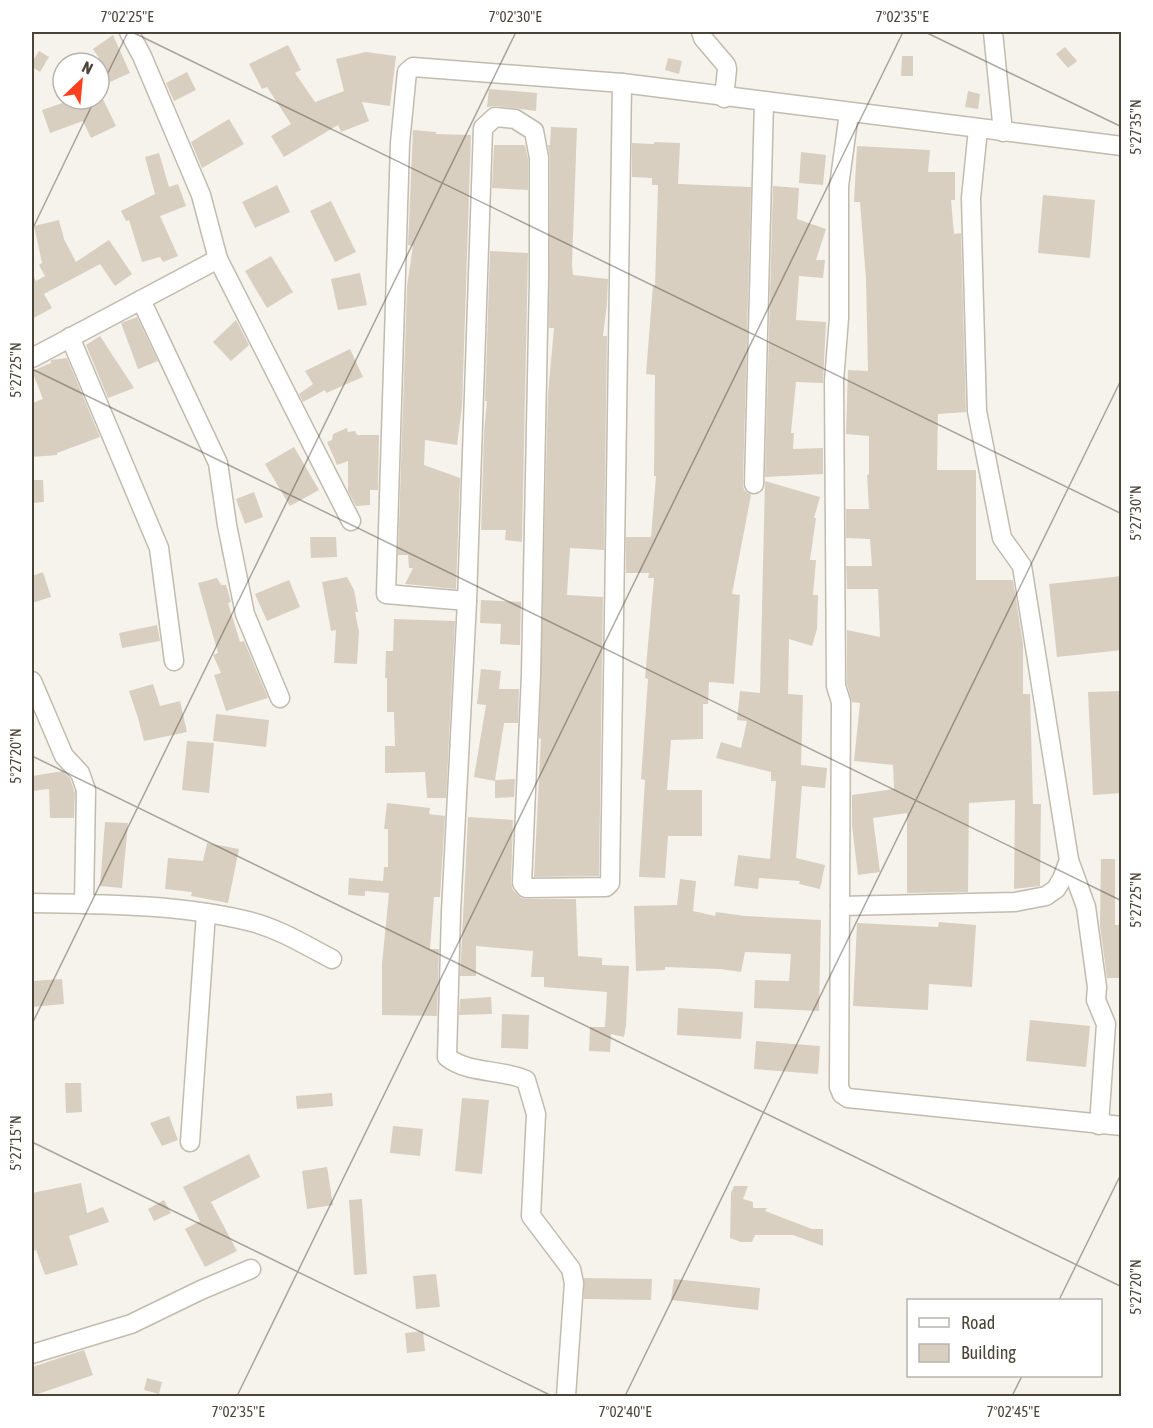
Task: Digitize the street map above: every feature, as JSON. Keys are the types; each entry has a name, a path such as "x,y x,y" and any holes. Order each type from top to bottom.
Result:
{"street":[{"path":"129,32 142,56 201,195 218,259 351,521"},
{"path":"701,32 703,38 726,65 724,98"},
{"path":"993,32 1004,132"},
{"path":"467,601 386,594 400,143 407,72 413,68 621,83 724,98 1122,146"},
{"path":"566,1396 574,1282 571,1269 531,1216 536,1113 526,1080 513,1074 457,1064 447,1057 451,912 467,601 483,128 495,117 515,120 534,131 539,158 539,291 531,650 522,883 526,888 606,887 610,883 621,83"},
{"path":"754,484 764,102"},
{"path":"849,113 839,186 840,318 834,391 836,686 842,702 839,1087 842,1094 848,1098 1122,1126"},
{"path":"978,129 971,198 977,411 1002,538 1022,566 1069,860 1086,907 1097,987 1096,1000 1106,1024 1099,1125"},
{"path":"32,358 218,259"},
{"path":"141,300 218,463 227,525 245,614 280,698"},
{"path":"70,338 159,548 174,662"},
{"path":"32,681 64,756 80,773 86,790 84,904"},
{"path":"840,906 1015,902 1046,896 1056,889 1069,860"},
{"path":"32,903 137,906 206,913 249,921 282,933 332,959"},
{"path":"190,1142 206,913"},
{"path":"32,1354 130,1324 251,1269"}],"building":[{"path":"113,35 130,73 111,82 111,51 94,51 93,49"},
{"path":"288,45 301,70 295,73 315,102 344,91 336,59 366,52 396,56 390,106 362,102 369,121 341,132 338,125 284,157 271,136 291,124 267,87 262,89 249,64"},
{"path":"1065,47 1077,61 1068,68 1056,54"},
{"path":"39,51 49,57 40,72 32,67 32,62"},
{"path":"902,56 913,56 913,76 901,76"},
{"path":"668,58 682,61 679,74 665,70"},
{"path":"187,72 196,90 174,101 166,83"},
{"path":"489,89 537,93 536,111 487,107"},
{"path":"968,91 980,94 978,109 965,107"},
{"path":"51,107 51,111 109,111 116,126 91,138 83,121 50,133 42,110"},
{"path":"229,119 244,144 202,168 191,142"},
{"path":"551,127 577,128 573,275 608,279 603,336 607,336 604,550 570,548 567,595 603,597 599,876 534,877 541,739 539,738 548,394 554,328 549,328 550,158 548,145 550,145"},
{"path":"413,130 436,132 436,134 471,135 462,407 457,445 425,440 424,465 460,478 456,589 405,584 413,568 409,568 408,555 398,555 407,286 413,246 408,245"},
{"path":"654,142 680,143 678,184 751,187 743,484 744,490 751,495 732,594 740,595 734,684 709,682 708,704 703,704 703,739 671,740 667,790 702,790 702,836 668,836 665,878 639,877 645,780 641,779 648,679 645,678 654,578 648,578 649,573 626,573 626,537 651,537 656,476 654,476 655,375 646,374 653,285 655,285 658,185 652,185 652,178 632,177 632,143 654,144"},
{"path":"494,145 525,145 528,159 528,190 492,188"},
{"path":"857,146 930,150 928,172 955,172 955,200 951,200 954,234 961,233 966,412 938,414 937,470 976,470 976,580 1013,580 1023,644 1023,694 1030,694 1033,804 1041,804 1040,886 1014,889 1015,800 969,803 968,892 907,893 907,813 873,818 880,872 858,875 852,826 852,795 894,789 893,765 854,761 860,703 852,702 847,684 847,630 880,637 878,589 847,589 846,566 872,566 870,539 846,538 846,509 869,509 867,475 869,474 869,436 846,434 848,370 868,371 866,279 860,202 854,202"},
{"path":"801,152 826,155 823,185 799,183"},
{"path":"159,153 169,187 178,184 186,206 160,216 178,256 163,262 160,257 142,262 129,220 126,221 121,211 155,194 145,157"},
{"path":"277,185 290,212 255,228 242,202"},
{"path":"773,186 799,188 797,219 826,229 816,260 825,260 823,278 799,276 796,320 826,322 823,383 796,382 791,433 794,433 793,449 823,448 823,474 765,477"},
{"path":"1043,195 1095,200 1090,258 1038,253"},
{"path":"331,201 356,252 335,262 310,211"},
{"path":"59,220 64,239 76,262 109,240 132,274 115,286 100,264 44,294 52,308 32,319 32,273 36,281 45,276 39,265 42,263 34,226"},
{"path":"490,251 528,253 522,542 505,540 506,530 481,530 487,401 485,401"},
{"path":"271,256 293,292 267,308 245,271"},
{"path":"360,273 367,305 338,310 331,279"},
{"path":"137,317 158,361 138,369 121,323"},
{"path":"236,320 249,345 231,361 213,342"},
{"path":"100,336 134,388 108,398 86,345"},
{"path":"350,349 363,377 326,393 325,390 303,402 299,394 313,384 305,371"},
{"path":"67,358 100,437 57,453 57,455 32,457 32,403 43,399 32,371 51,363 51,360"},
{"path":"347,428 348,432 355,431 357,435 379,435 378,490 370,490 370,505 356,506 348,491 348,461 337,465 327,442 332,440 333,434"},
{"path":"294,447 319,490 290,506 265,464"},
{"path":"32,480 43,480 44,502 32,503"},
{"path":"765,481 820,497 814,518 816,518 810,560 816,560 813,595 818,595 817,629 812,646 789,639 788,694 803,695 801,765 827,768 825,788 802,786 796,858 825,865 820,889 799,884 800,881 759,878 758,889 734,886 738,855 770,859 776,781 771,781 771,772 716,758 721,742 741,748 747,721 737,720 740,691 760,693"},
{"path":"254,492 263,517 245,524 236,499"},
{"path":"310,537 336,537 337,557 311,558"},
{"path":"43,572 51,597 32,603 32,576"},
{"path":"1122,576 1122,650 1057,657 1049,584"},
{"path":"347,577 354,590 358,612 355,612 359,632 357,664 334,663 336,630 331,631 322,582"},
{"path":"217,578 221,585 226,585 231,602 228,603 240,642 244,641 268,698 226,711 214,675 221,673 213,655 218,653 198,583"},
{"path":"289,580 300,607 267,621 255,594"},
{"path":"481,600 521,602 520,645 500,644 501,624 480,623"},
{"path":"394,619 455,621 446,798 427,798 425,772 385,773 385,746 395,746 394,712 387,712 387,678 385,678 386,651 393,651"},
{"path":"157,625 160,641 122,648 119,633"},
{"path":"481,669 501,671 499,689 519,689 518,723 504,723 495,780 515,779 514,797 495,798 495,781 474,777 486,705 477,704"},
{"path":"153,684 160,706 180,701 187,732 144,741 129,691"},
{"path":"1122,691 1122,793 1093,795 1088,692"},
{"path":"216,714 269,720 266,747 213,741"},
{"path":"187,741 214,743 209,793 182,790"},
{"path":"63,771 70,779 75,793 74,818 50,818 49,789 32,791 32,776"},
{"path":"387,803 430,808 429,814 445,816 440,897 434,897 430,949 439,949 437,1016 382,1015 382,964 389,893 365,891 365,896 348,895 349,878 383,881 384,867 388,867 388,829 384,829"},
{"path":"468,817 513,820 511,883 513,890 521,898 526,899 576,899 578,956 602,958 602,965 629,966 624,1037 611,1034 610,1052 589,1051 590,1027 605,1027 607,992 544,987 544,977 531,977 533,951 476,946 476,976 460,976"},
{"path":"105,822 128,823 122,888 100,886"},
{"path":"207,843 239,849 228,903 191,896 192,892 165,889 168,858 203,861"},
{"path":"1101,859 1115,859 1115,925 1122,925 1122,978 1107,978 1100,926"},
{"path":"680,879 696,881 693,911 715,916 716,912 821,920 819,1011 754,1008 755,980 789,981 791,954 745,952 741,972 665,967 665,970 636,971 634,906 677,905"},
{"path":"939,922 976,925 972,987 929,984 928,1010 853,1006 857,923 938,927"},
{"path":"62,979 64,1004 32,1007 32,981"},
{"path":"491,997 492,1014 459,1015 460,999"},
{"path":"678,1008 743,1012 741,1039 677,1035"},
{"path":"502,1014 529,1015 528,1049 501,1048"},
{"path":"1030,1020 1090,1026 1086,1067 1026,1061"},
{"path":"756,1041 820,1046 818,1074 754,1069"},
{"path":"65,1083 81,1083 82,1112 66,1113"},
{"path":"332,1093 333,1106 297,1109 296,1096"},
{"path":"462,1098 489,1100 482,1174 455,1171"},
{"path":"169,1116 178,1140 162,1146 150,1123"},
{"path":"393,1126 423,1129 420,1156 390,1153"},
{"path":"249,1154 260,1177 211,1202 237,1251 205,1267 185,1229 200,1221 183,1187"},
{"path":"327,1167 333,1205 307,1209 302,1171"},
{"path":"81,1183 87,1213 103,1207 109,1222 69,1236 78,1265 45,1275 36,1250 32,1251 32,1193"},
{"path":"734,1186 748,1186 743,1199 753,1202 753,1208 767,1208 765,1211 812,1229 823,1229 823,1246 793,1235 755,1235 752,1242 741,1242 730,1238 731,1193"},
{"path":"362,1199 367,1274 354,1275 349,1200"},
{"path":"164,1200 171,1213 154,1221 148,1209"},
{"path":"436,1274 440,1307 416,1309 413,1276"},
{"path":"584,1278 652,1279 651,1300 584,1299"},
{"path":"674,1279 760,1288 758,1310 671,1300"},
{"path":"423,1331 425,1351 407,1353 405,1333"},
{"path":"84,1350 93,1375 32,1396 32,1367"},
{"path":"147,1378 162,1382 159,1394 144,1390"}]}
